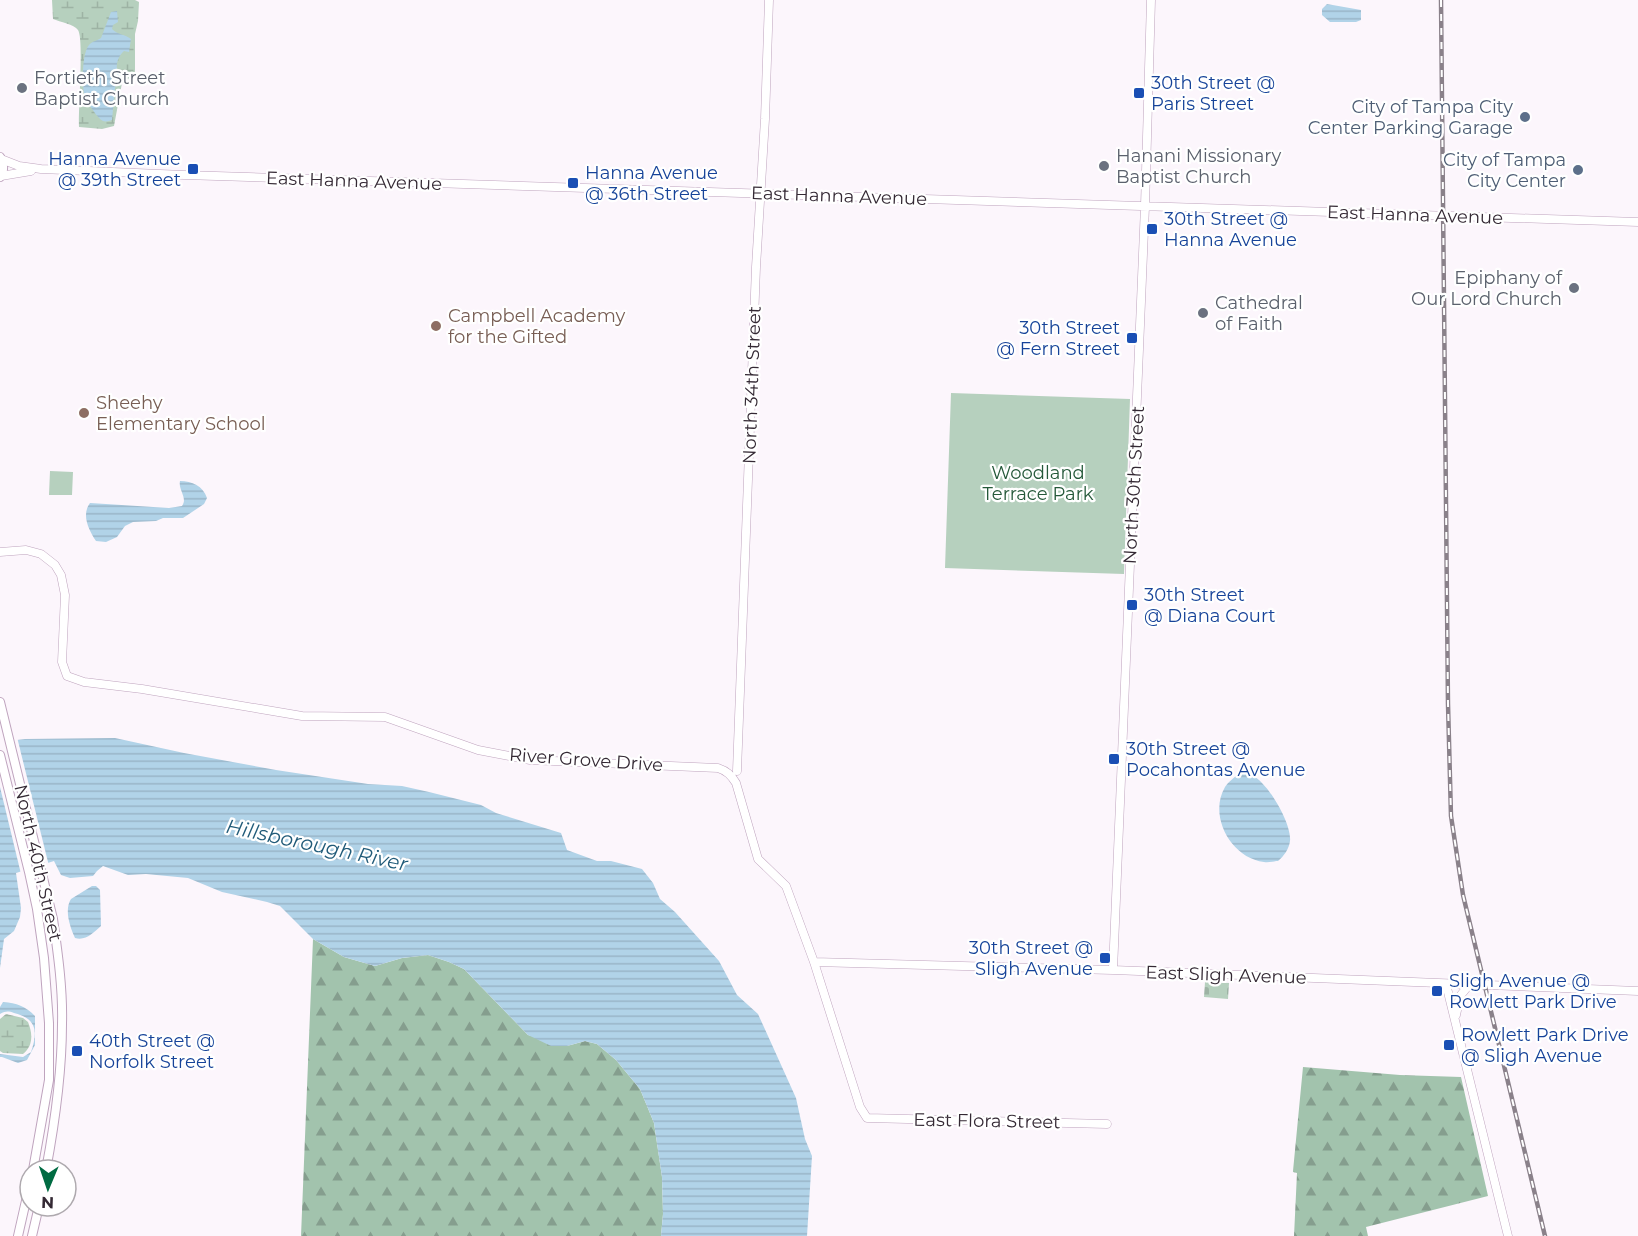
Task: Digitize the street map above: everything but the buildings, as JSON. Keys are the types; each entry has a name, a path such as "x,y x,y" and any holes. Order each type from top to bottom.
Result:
{"main road":[{"path":"1,158 3,165 1,177"},
{"name":"North 40th Street","path":"0,702 53,920 58,955 62,1023 60,1086 48,1158"},
{"name":"North 40th Street","path":"0,755 29,872 44,958 49,1023 49,1080 35,1158"},
{"path":"18,1236 22,1218"},
{"path":"32,1236 36,1218"}],"street":[{"name":"North 34th Street","path":"737,771 769,0"},
{"name":"North 30th Street","path":"1113,970 1145,206 1151,0"},
{"name":"East Hanna Avenue","path":"1,158 19,166 41,169 259,178 1638,222"},
{"name":"East Hanna Avenue","path":"1,177 41,169"},
{"name":"River Grove Drive","path":"0,552 26,550 41,554 55,565 61,575 65,595 62,662 67,676 84,682 142,689 302,716 385,717 478,750 530,760 724,770 736,783 758,859 786,886 814,962 860,1107 867,1118"},
{"name":"East Sligh Avenue","path":"814,962 1113,970 1638,991"},
{"path":"1446,984 1508,1236"},
{"path":"1455,1020 1460,996 1469,985"},
{"name":"East Flora Street","path":"867,1118 1107,1124"}],"green space":[{"path":"52,0 135,0 139,2 135,34 135,74 122,83 114,126 102,129 79,127 80,36 78,30 73,26 53,19"},
{"name":"Woodland Terrace Park","path":"951,393 1130,399 1124,574 945,568"},
{"path":"50,471 73,472 72,495 49,495"},
{"path":"313,939 344,957 375,966 402,958 428,955 449,962 464,969 528,1035 567,1046 585,1041 597,1044 616,1060 640,1089 654,1123 662,1177 661,1236 301,1236"},
{"path":"1205,982 1229,983 1228,999 1204,997"},
{"path":"6,1014 23,1018 28,1022 31,1040 23,1054 0,1051 0,1019"},
{"path":"1303,1067 1400,1075 1461,1077 1488,1196 1366,1227 1368,1236 1294,1236 1297,1173 1293,1171"}],"water":[{"path":"1327,4 1361,10 1361,20 1330,22 1322,15 1322,9"},
{"path":"117,11 118,22 113,25 112,29 131,39 129,52 124,51 117,63 120,76 115,88 112,120 104,121 89,104 84,93 84,61 89,45 101,38 111,12"},
{"path":"180,481 193,483 200,487 207,498 204,504 183,518 133,522 125,526 117,537 106,542 96,541 86,517 90,503 169,508 182,506 184,500"},
{"name":"Hillsborough River","path":"115,738 276,770 368,784 402,786 429,792 481,805 496,813 561,833 567,850 597,861 611,861 642,869 653,883 660,899 675,912 719,961 737,995 758,1014 796,1098 805,1139 812,1156 807,1236 661,1236 662,1177 654,1123 640,1089 616,1060 597,1044 585,1041 567,1046 551,1046 528,1035 464,969 428,955 402,958 375,966 344,957 313,939 280,906 222,892 188,878 146,874 128,875 103,866 93,876 70,878 61,875 54,861 16,873 21,908 20,917 14,931 4,939 0,968 0,742 25,739"},
{"path":"1239,774 1251,775 1259,780 1272,795 1283,815 1290,834 1290,841 1286,852 1278,861 1266,862 1252,859 1242,853 1226,834 1219,810 1220,798 1226,785"},
{"path":"92,886 100,890 101,926 86,937 75,938 68,918 69,903 71,899"},
{"path":"3,1002 28,1010 35,1016 35,1032 31,1022 22,1016 9,1012 0,1014"},
{"path":"35,1038 35,1045 27,1060 18,1063 0,1057 0,1054 23,1057 31,1052"}],"pier":[{"path":"17,737 49,866 21,874 0,787 0,739"}],"railway":[{"path":"1441,0 1451,816 1463,895 1545,1236"}],"place":[{"name":"Fortieth Street Baptist Church","path":"22,88"},
{"name":"30th Street @ Paris Street","path":"1139,93"},
{"name":"City of Tampa City Center Parking Garage","path":"1525,117"},
{"name":"Hanani Missionary Baptist Church","path":"1104,166"},
{"name":"Hanna Avenue @ 39th Street","path":"193,169"},
{"name":"City of Tampa City Center","path":"1578,170"},
{"name":"Hanna Avenue @ 36th Street","path":"573,183"},
{"name":"30th Street @ Hanna Avenue","path":"1152,229"},
{"name":"Epiphany of Our Lord Church","path":"1574,288"},
{"name":"Cathedral of Faith","path":"1203,313"},
{"name":"Campbell Academy for the Gifted","path":"436,326"},
{"name":"30th Street @ Fern Street","path":"1132,338"},
{"name":"Sheehy Elementary School","path":"84,413"},
{"name":"30th Street @ Diana Court","path":"1132,605"},
{"name":"30th Street @ Pocahontas Avenue","path":"1114,759"},
{"name":"30th Street @ Sligh Avenue","path":"1105,958"},
{"name":"Sligh Avenue @ Rowlett Park Drive","path":"1437,991"},
{"name":"Rowlett Park Drive @ Sligh Avenue","path":"1449,1045"},
{"name":"40th Street @ Norfolk Street","path":"77,1051"}]}
